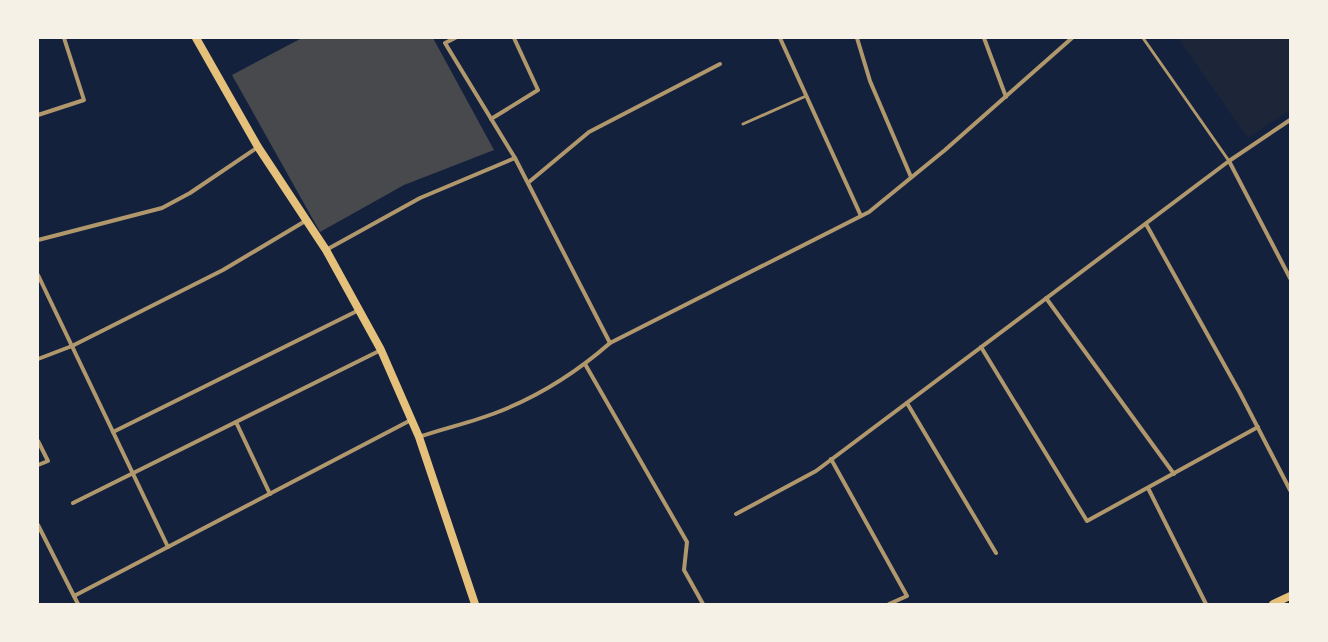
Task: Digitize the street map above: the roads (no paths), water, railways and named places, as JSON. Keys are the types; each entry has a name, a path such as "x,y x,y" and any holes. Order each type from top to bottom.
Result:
{"main road":[{"path":"196,38 258,147 326,250 381,350 419,437 475,604"},
{"path":"1274,604 1290,596"}],"street":[{"path":"38,115 84,100 64,38"},
{"path":"455,38 445,43 529,182 610,342"},
{"path":"491,119 538,90 514,38"},
{"path":"780,38 861,216"},
{"path":"857,38 870,81 912,177"},
{"path":"984,38 1006,97"},
{"path":"419,437 499,412 536,394 585,364 610,342 869,212 945,150 1072,38"},
{"path":"529,182 589,132 720,64"},
{"path":"736,514 816,471 1229,161 1290,120"},
{"path":"38,240 162,208 190,193 258,147"},
{"path":"326,250 420,198 515,158"},
{"path":"1229,161 1290,278"},
{"path":"38,359 72,346 223,270 307,220"},
{"path":"1146,224 1258,427 1290,490"},
{"path":"38,275 168,547"},
{"path":"1046,298 1174,474"},
{"path":"113,432 360,310"},
{"path":"981,347 1087,521 1258,427"},
{"path":"73,503 381,350"},
{"path":"585,364 687,542 684,570 703,604"},
{"path":"907,403 996,553"},
{"path":"74,596 411,420"},
{"path":"236,422 270,494"},
{"path":"38,441 48,461 38,465"},
{"path":"831,460 907,596 889,604"},
{"path":"1148,488 1206,604"},
{"path":"38,525 78,604"}],"lane":[{"path":"1143,38 1229,161"},
{"path":"744,124 806,96"}]}
